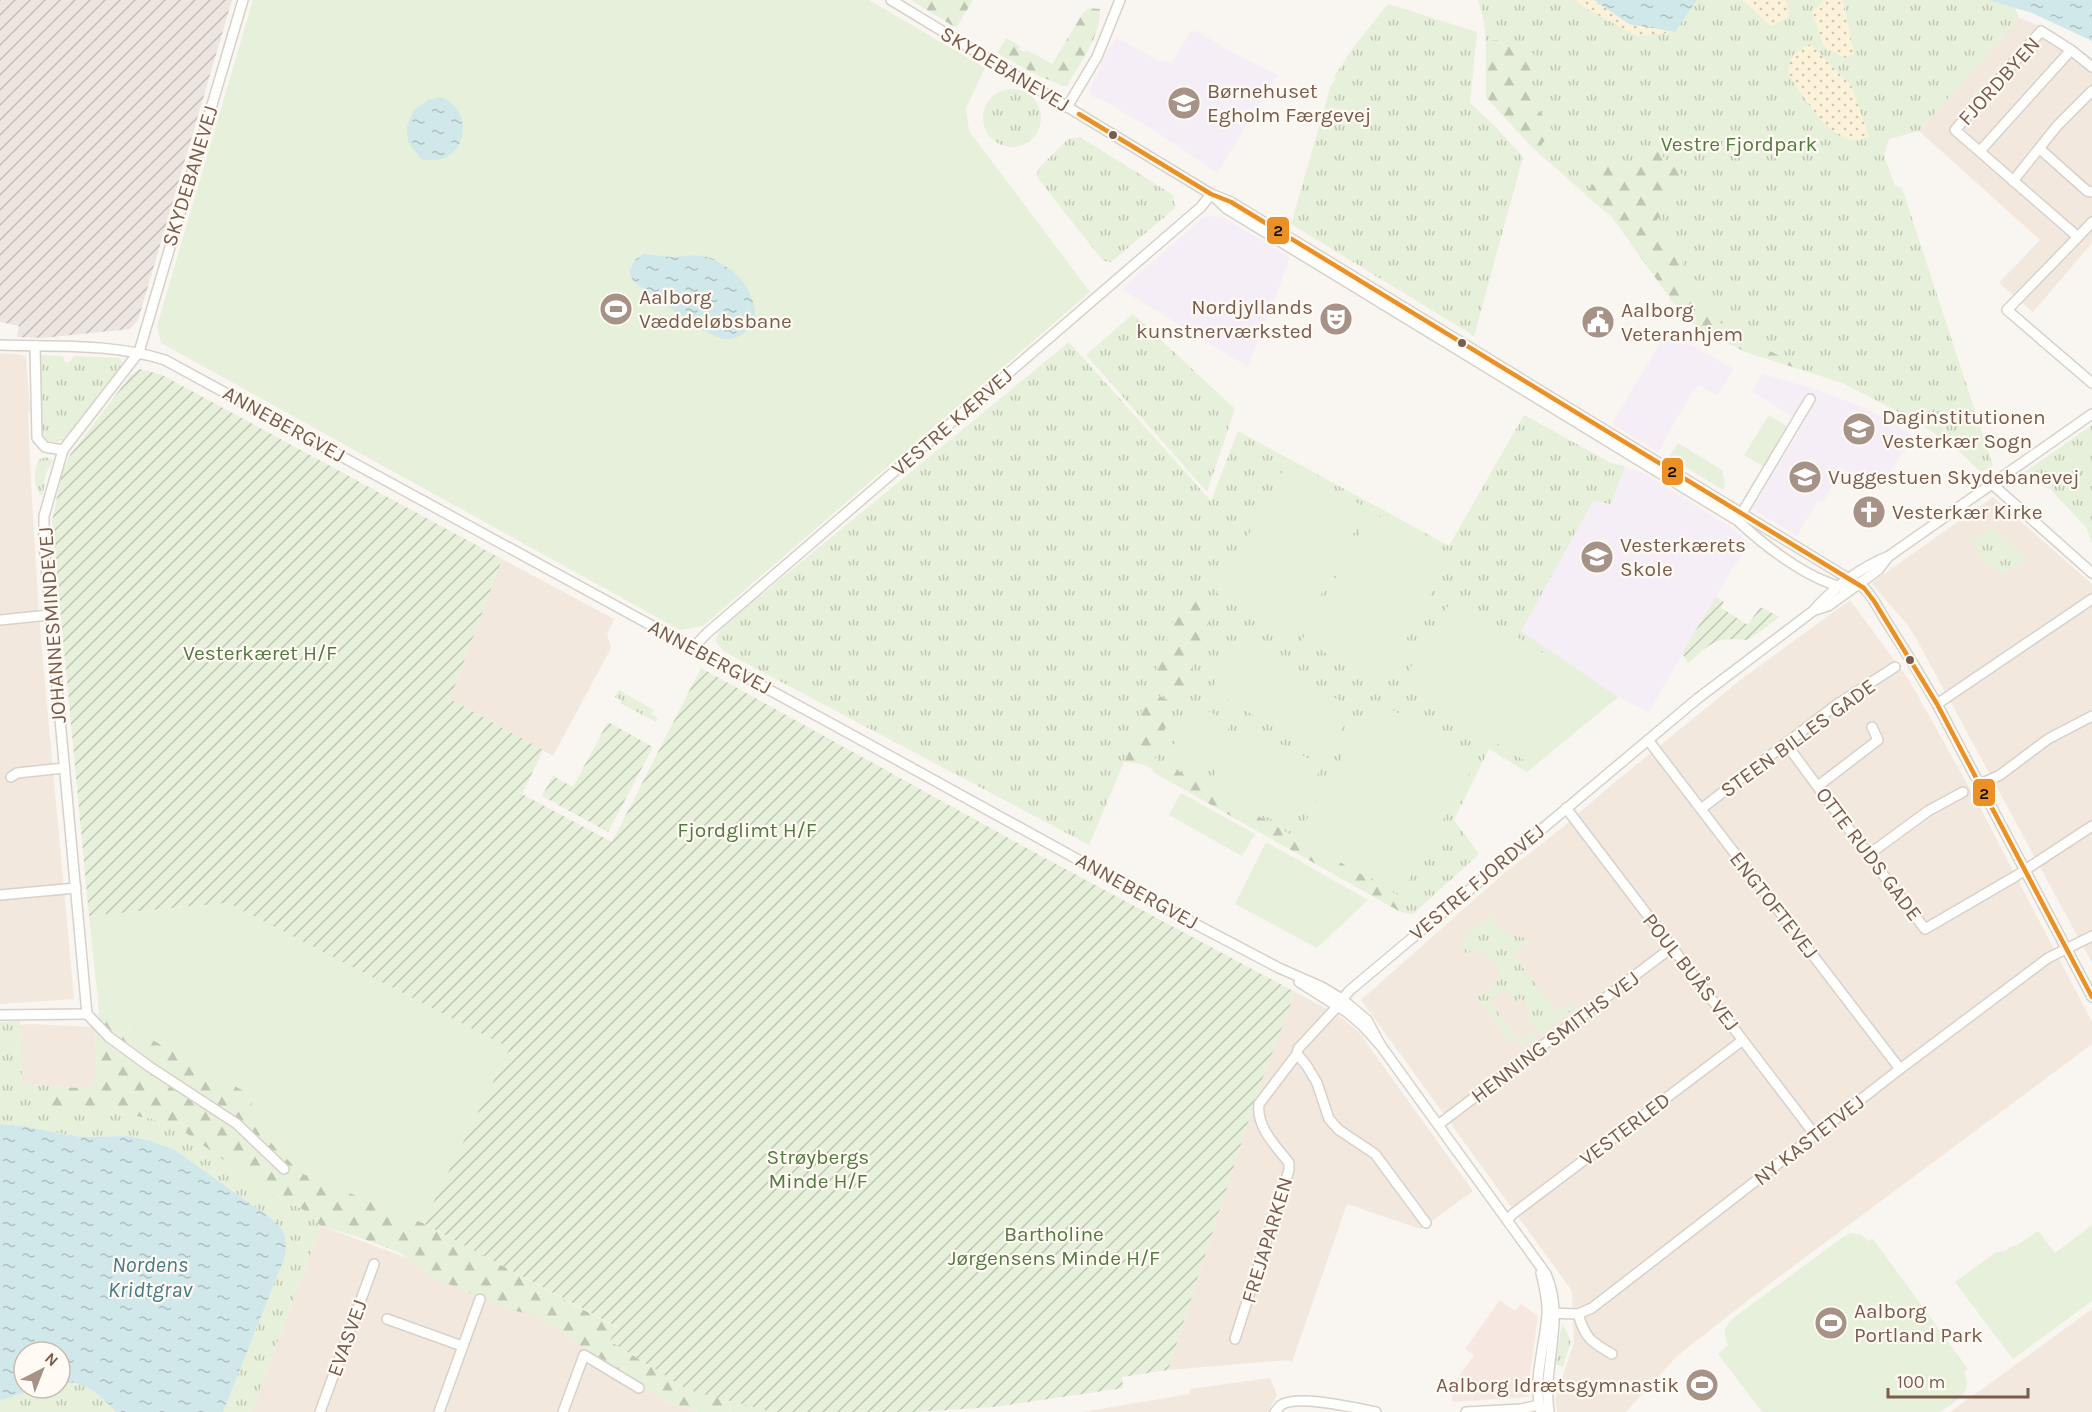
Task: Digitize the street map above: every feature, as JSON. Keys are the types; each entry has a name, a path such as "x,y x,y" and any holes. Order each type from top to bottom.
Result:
{"street":[{"name":"SKYDEBANEVEJ","path":"139,352 243,0"},
{"name":"SKYDEBANEVEJ","path":"891,0 1211,194 1231,202 1740,517 1853,584"},
{"path":"1066,107 1097,57 1120,0"},
{"name":"FJORDBYEN","path":"2078,237 1955,130 2041,31 2092,67"},
{"name":"FJORDBYEN","path":"1980,151 2071,50"},
{"path":"2013,180 2057,126 2092,90"},
{"path":"2040,149 2087,191 2092,192"},
{"name":"VESTRE KÆRVEJ","path":"693,648 706,634 1194,213 1211,194"},
{"path":"2092,222 2007,310 2092,383"},
{"name":"ANNEBERGVEJ","path":"0,345 106,348 139,352 165,360 1279,968 1319,996 1340,1002 1381,1046 1550,1283 1555,1300 1539,1377 1540,1408"},
{"path":"34,346 37,438 45,447 63,450"},
{"name":"JOHANNESMINDEVEJ","path":"87,1014 49,615 44,516 63,450 139,352"},
{"path":"1740,517 1810,399"},
{"name":"VESTRE FJORDVEJ","path":"1813,611 1828,606 1853,584 1878,570 1889,556 2092,414"},
{"path":"1992,484 2092,573"},
{"name":"SKYDEBANEVEJ","path":"1740,517 1767,547 1821,580 1839,588 1853,584"},
{"path":"1853,584 1876,601 1885,620 1910,657 2092,997"},
{"name":"VESTRE FJORDVEJ","path":"1340,1002 1348,991 1374,968 1566,808 1743,663 1813,611 1839,588"},
{"path":"1937,704 2092,599"},
{"path":"0,620 49,615"},
{"name":"STEEN BILLES GADE","path":"1701,809 1836,705 1895,667"},
{"path":"1980,784 2000,775 2048,739 2092,716"},
{"path":"1818,786 1878,740 1872,727"},
{"name":"ENGTOFTEVEJ","path":"1648,741 1900,1069"},
{"name":"OTTE RUDS GADE","path":"1787,745 1925,928 2025,870"},
{"path":"11,777 17,773 64,768"},
{"path":"1868,855 1928,811 1963,792"},
{"name":"POUL BUÅS VEJ","path":"1566,808 1815,1135"},
{"path":"2025,870 2092,826"},
{"path":"0,895 76,888"},
{"name":"NY KASTETVEJ","path":"1578,1314 1592,1308 1900,1069 2048,958 2092,936"},
{"name":"HENNING SMITHS VEJ","path":"1438,1125 1671,948"},
{"name":"FREJAPARKEN","path":"1235,1339 1289,1170 1289,1163 1261,1124 1258,1113 1259,1104 1297,1054 1298,1049 1340,1002"},
{"path":"0,1015 87,1014 109,1036 140,1060 237,1124 284,1169"},
{"name":"VESTERLED","path":"1507,1220 1743,1040"},
{"path":"1297,1054 1317,1083 1329,1119 1339,1130 1375,1154 1426,1223"},
{"name":"EVASVEJ","path":"320,1412 374,1264"},
{"path":"439,1412 480,1299"},
{"name":"ANNEBERGVEJ","path":"1549,1412 1547,1387 1551,1313"},
{"path":"1551,1313 1578,1314 1583,1331 1591,1341 1612,1354"},
{"path":"387,1319 462,1346"},
{"path":"563,1412 584,1355 639,1388"},
{"path":"1275,1412 1280,1405 1290,1401 1316,1401 1376,1412"},
{"path":"1466,1412 1540,1408"}],"shaded area":[{"path":"0,0 232,0 138,320 130,329 43,338 17,337 19,326 0,322"},
{"path":"2019,18 2051,30 2092,58 2092,243 2033,312 1999,283 2040,240 1919,131"},
{"name":"Børnehuset Egholm Færgevej","path":"1197,31 1226,49 1278,75 1217,173 1158,133 1092,96 1089,91 1109,48 1117,38 1157,60 1172,62 1190,32"},
{"path":"1204,217 1223,217 1288,256 1289,261 1248,367 1121,289"},
{"path":"1667,332 1734,369 1717,396 1699,385 1697,389 1694,388 1658,452 1612,424"},
{"path":"0,353 26,357 40,629 74,999 0,1004"},
{"path":"1762,374 1855,404 1889,420 1913,436 1879,490 1843,469 1822,503 1818,501 1797,536 1752,509 1804,423 1752,392"},
{"name":"Vesterkærets Skole","path":"1524,415 1611,463 1644,473 1729,526 1750,544 1733,568 1649,712 1618,697 1520,631"},
{"path":"1993,497 2092,584 2092,963 1917,640 1906,623 1871,583"},
{"path":"502,559 614,619 607,634 611,648 553,756 450,699"},
{"path":"1850,600 1909,680 1974,796 2092,1022 2092,1044 1760,1291 1677,1356 1626,1412 1557,1412 1555,1400 1574,1342 1572,1291 1361,1000 1503,874 1609,787 1743,678"},
{"path":"1295,992 1338,1015 1358,1031 1473,1191 1421,1229 1347,1204 1292,1362 1287,1360 1168,1370 1258,1091"},
{"path":"20,1025 95,1027 97,1076 88,1089 22,1083"},
{"path":"321,1226 432,1267 534,1309 669,1403 698,1412 251,1412"},
{"path":"1500,1300 1515,1311 1521,1304 1538,1316 1529,1397 1452,1402 1452,1386 1474,1355 1465,1349"},
{"path":"2092,1309 2092,1412 1950,1412 1992,1382"},
{"path":"1270,1378 1277,1395 1268,1412 1082,1412 1190,1394 1190,1389"}],"green space":[{"name":"Aalborg Væddeløbsbane","path":"253,0 869,0 985,68 966,108 969,131 1090,292 703,626 680,630 161,343 157,326"},
{"path":"911,0 973,0 956,28"},
{"name":"Vestre Fjordpark","path":"1478,0 1989,0 2015,7 2019,18 1919,131 1889,139 1884,155 1895,186 1902,188 1993,466 1981,472 1960,452 1920,423 1842,383 1746,352 1702,331 1675,305 1612,217 1536,151 1486,97 1484,23"},
{"path":"1388,4 1477,32 1470,103 1523,157 1474,336 1291,224 1331,85 1336,79 1334,77 1353,48"},
{"path":"1089,8 1100,9 1097,29 1089,49 1067,86 1035,74 997,53 1006,38 1020,46 1019,49 1025,52 1027,50 1052,64 1083,13"},
{"path":"1511,37 1535,55 1525,90 1553,131 1536,151 1486,97 1486,42"},
{"path":"1012,89 1023,91 1036,102 1041,118 1039,129 1028,142 1012,147 1001,145 988,134 983,118 985,107 996,94"},
{"path":"1080,137 1173,195 1175,208 1111,262 1103,261 1037,177 1038,169 1068,139"},
{"path":"1655,149 1685,177 1655,223 1682,258 1683,281 1728,331 1799,365 1796,368 1746,352 1702,331 1675,305 1612,217 1585,195 1611,159 1621,167"},
{"path":"1133,314 1235,409 1207,492 1086,355"},
{"path":"1069,342 1211,501 1238,431 1449,546 1524,415 1611,463 1625,466 1611,504 1593,501 1521,631 1618,697 1527,772 1489,749 1454,820 1479,854 1412,915 1399,911 1141,764 1124,762 1089,845 723,651 715,640 722,627"},
{"path":"39,355 63,356 65,362 69,363 74,356 120,358 123,364 66,439 55,442 47,441 41,433"},
{"path":"140,369 162,375 502,559 450,699 543,750 522,794 612,842 701,668 1043,857 1295,992 1258,1091 1168,1370 1122,1377 1123,1388 994,1407 914,1412 773,1412 688,1390 610,1341 617,1327 423,1223 509,1048 228,903 89,916 52,521 62,473 70,455 131,375"},
{"path":"1769,415 1788,427 1764,467 1744,455"},
{"path":"2092,425 2092,544 2086,527 2049,488 2019,476"},
{"path":"1678,443 1722,470 1725,485 1723,490 1669,457"},
{"path":"46,457 53,461 46,473 43,494 40,495 35,483 36,469 38,460"},
{"path":"1286,465 1367,508 1298,637 1217,593"},
{"path":"1371,512 1451,555 1383,683 1302,640"},
{"path":"1992,528 2026,559 2004,573 1986,563 1971,542"},
{"path":"1194,596 1216,604 1182,696 1151,684 1180,602 1189,606"},
{"path":"1716,597 1724,602 1721,608 1748,625 1760,607 1780,617 1748,640 1728,639 1715,642 1688,663 1682,653"},
{"path":"1453,598 1617,698 1534,766 1400,685"},
{"path":"1239,642 1354,709 1325,758 1211,690"},
{"path":"619,690 654,710 651,714 658,718 656,722 620,703 621,700 615,697"},
{"path":"1153,693 1174,703 1155,758 1405,899 1399,911 1155,773 1150,767 1125,761 1147,695"},
{"path":"1375,700 1478,759 1400,895 1303,839 1301,829"},
{"path":"1196,704 1231,724 1204,773 1169,753"},
{"path":"608,722 653,747 608,832 542,796 553,776 573,787"},
{"path":"1242,723 1322,766 1289,829 1209,786"},
{"path":"1181,793 1255,834 1242,856 1169,815"},
{"path":"1266,842 1368,900 1317,948 1235,904"},
{"path":"228,903 510,1048 423,1223 301,1173 248,1120 253,1096 99,1010 89,916"},
{"path":"1494,913 1494,920 1500,929 1529,939 1530,941 1513,955 1557,1012 1570,1003 1574,1008 1540,1034 1535,1027 1540,1023 1538,1020 1532,1024 1527,1017 1532,1013 1521,998 1516,1002 1506,989 1503,990 1489,1001 1520,1041 1533,1031 1538,1036 1522,1047 1516,1039 1510,1043 1473,993 1480,995 1491,989 1500,971 1486,955 1476,952 1465,953 1463,938"},
{"path":"99,1010 253,1096 301,1173 423,1223 617,1328 610,1341 688,1390 773,1412 698,1412 670,1403 630,1380 535,1314 509,1309 431,1277 401,1253 321,1226 304,1210 270,1193 172,1123 106,1110 90,1113 59,1111 40,1101 54,1094 54,1086 88,1089 97,1076 95,1027"},
{"path":"20,1021 22,1083 54,1086 54,1094 41,1101 90,1113 106,1110 172,1123 270,1193 304,1210 321,1226 251,1412 223,1412 284,1259 276,1222 175,1150 151,1141 127,1136 81,1137 0,1124 0,1022"},
{"path":"2092,1225 2092,1301 2013,1359 1955,1282 1996,1252 2005,1251 2037,1232 2055,1253"},
{"name":"Aalborg Portland Park","path":"1851,1233 1862,1235 1868,1241 1873,1239 1968,1369 1964,1372 1967,1386 1965,1391 1962,1396 1940,1412 1762,1412 1718,1354 1728,1345 1725,1338 1727,1325 1732,1319"},
{"path":"1562,1323 1571,1341 1563,1367 1555,1364"},
{"path":"72,1383 85,1386 116,1412 0,1412 0,1401 12,1397 12,1400 72,1400"}],"sand":[{"path":"1574,0 1594,0 1629,24 1675,32 1637,36"},
{"path":"1742,0 1785,0 1789,17 1771,26"},
{"path":"1825,0 1843,0 1854,54 1844,58 1824,47 1812,12"},
{"path":"1811,44 1852,87 1869,137 1851,140 1833,131 1807,103 1788,74 1794,54"}],"water":[{"path":"1594,0 1697,0 1675,32 1629,24"},
{"path":"1989,0 2092,0 2092,41 2032,13"},
{"path":"441,97 453,104 460,114 463,126 462,137 457,148 448,156 436,160 421,159 408,142 407,127 414,110 428,100"},
{"path":"643,254 671,257 704,256 727,267 738,276 751,296 755,312 752,326 742,335 725,339 692,323 633,281 629,271 635,260"},
{"name":"Nordens Kridtgrav","path":"0,1124 81,1137 127,1136 151,1141 175,1150 280,1226 285,1239 284,1259 223,1412 116,1412 85,1386 72,1383 72,1340 12,1340 12,1397 0,1401"}],"transit line":[{"name":"2","path":"1079,114 1211,194 1231,202 1864,588 1937,704 2092,997"}],"place":[{"name":"Børnehuset Egholm Færgevej","path":"1184,103"},
{"name":"Aalborg Væddeløbsbane","path":"616,309"},
{"name":"Nordjyllands kunstnerværksted","path":"1336,319"},
{"name":"Aalborg Veteranhjem","path":"1598,322"},
{"name":"Daginstitutionen Vesterkær Sogn","path":"1859,429"},
{"name":"Vuggestuen Skydebanevej","path":"1805,477"},
{"name":"Vesterkær Kirke","path":"1869,512"},
{"name":"Vesterkærets Skole","path":"1597,557"},
{"name":"Aalborg Portland Park","path":"1831,1323"},
{"name":"Aalborg Idrætsgymnastik","path":"1702,1385"}],"park label":[{"name":"Vesterkæret H/F","path":"260,653"},
{"name":"Fjordglimt H/F","path":"747,830"},
{"name":"Strøybergs Minde H/F","path":"818,1169"},
{"name":"Bartholine Jørgensens Minde H/F","path":"1054,1246"}]}
